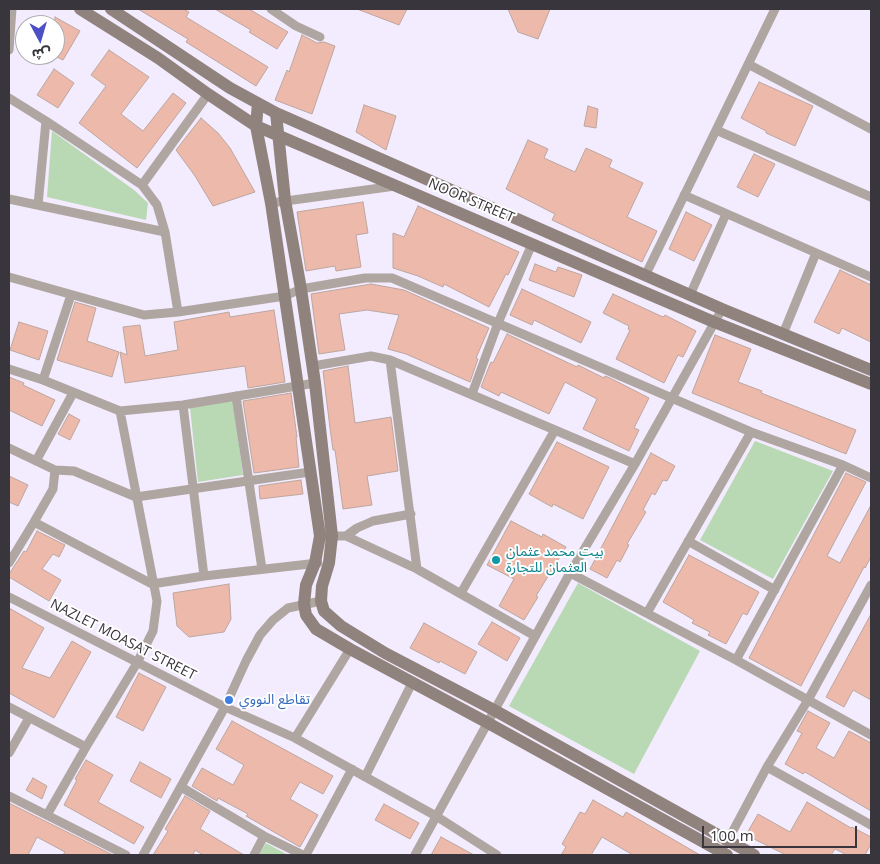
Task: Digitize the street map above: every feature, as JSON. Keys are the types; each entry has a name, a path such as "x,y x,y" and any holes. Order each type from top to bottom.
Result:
{"street":[{"path":"9,50 12,9"},
{"name":"NOOR STREET","path":"80,9 158,58 256,126 714,322 871,384"},
{"name":"NOOR STREET","path":"111,9 230,88 276,113 722,310 871,370"},
{"path":"271,9 296,26 320,37"},
{"path":"645,276 775,9"},
{"path":"748,64 871,129"},
{"path":"142,184 208,94"},
{"path":"9,98 142,184 157,205 165,232 178,312"},
{"path":"258,103 256,126 271,203 310,472 326,536 306,584 304,604 306,615 316,629 723,854 767,767 808,700 871,585"},
{"path":"276,113 285,200 315,383 329,563 322,586 321,601 324,611 341,626 385,652 494,710 754,855"},
{"path":"38,205 46,121"},
{"path":"716,130 871,197"},
{"path":"271,203 396,185"},
{"path":"684,195 871,277"},
{"path":"9,199 165,232"},
{"path":"690,295 726,214"},
{"path":"472,394 498,323 532,244"},
{"path":"782,334 816,253"},
{"path":"9,277 144,315 178,312 285,296 301,289 365,278 392,278 751,432 871,478"},
{"path":"43,380 71,295"},
{"path":"415,855 570,573 635,464 722,310"},
{"path":"313,366 371,356 390,360 635,464"},
{"path":"390,360 417,569"},
{"path":"9,369 43,380 120,411 183,405 315,383"},
{"path":"36,461 73,393"},
{"path":"236,396 262,569"},
{"path":"183,405 204,576"},
{"path":"47,815 137,663 153,631 156,601 120,411"},
{"path":"461,593 555,430"},
{"path":"647,613 751,432"},
{"path":"9,448 55,470 74,471 136,497 310,472"},
{"path":"736,660 843,466"},
{"path":"9,564 53,489 55,470"},
{"path":"346,536 357,528 373,521 411,514"},
{"path":"34,522 152,584 262,569 329,563"},
{"path":"326,536 346,536 417,569 535,636"},
{"path":"688,542 775,590"},
{"path":"570,573 736,660 871,734"},
{"name":"NAZLET MOASAT STREET","path":"9,597 225,707 295,738 436,816 497,855"},
{"path":"143,855 225,707 260,635 273,620 288,608 321,601"},
{"path":"295,738 350,649"},
{"path":"365,777 412,683"},
{"path":"9,707 86,747"},
{"path":"9,753 29,718"},
{"path":"767,767 871,825"},
{"path":"181,787 264,836 305,855 352,770"},
{"path":"9,796 126,855"},
{"path":"254,855 264,836"}],"green space":[{"path":"52,131 134,190 148,203 146,220 47,197"},
{"path":"233,401 243,475 198,482 190,408"},
{"path":"755,441 833,471 773,579 700,540"},
{"path":"578,583 700,651 634,774 509,706"},
{"path":"266,843 288,855 259,855"}],"building":[{"path":"138,9 183,9 189,12 186,17 268,67 256,86 186,42 188,39"},
{"path":"215,9 249,9 288,32 277,49 249,32 251,30"},
{"path":"357,9 407,9 399,25"},
{"path":"508,9 550,9 538,39 518,32"},
{"path":"65,23 80,31 65,57"},
{"path":"302,35 317,43 324,42 335,46 312,114 275,100 287,70 289,72"},
{"path":"109,50 149,77 121,114 143,131 173,93 186,103 137,168 79,123 106,86 91,75"},
{"path":"54,69 74,83 58,108 37,95"},
{"path":"759,82 813,106 795,146 766,133 766,131 741,118"},
{"path":"364,105 396,116 386,150 356,132"},
{"path":"588,106 598,109 596,128 584,126"},
{"path":"201,118 218,133 230,148 255,192 213,206 195,176 176,150"},
{"path":"528,140 548,149 544,158 575,172 586,148 612,160 609,167 643,183 627,217 657,231 642,262 552,220 555,214 506,189"},
{"path":"754,154 775,164 758,197 737,187"},
{"path":"363,202 368,233 356,235 361,267 336,271 335,266 306,271 297,212"},
{"path":"418,206 519,252 489,307 444,284 443,287 393,268 393,233 404,237"},
{"path":"686,212 712,225 694,261 669,249"},
{"path":"535,264 556,272 558,267 582,275 574,297 529,280"},
{"path":"840,270 871,285 871,342 842,328 839,334 814,322"},
{"path":"371,284 404,290 489,328 476,358 478,359 470,382 406,354 388,349 399,315 367,310 339,314 345,350 319,354 311,294"},
{"path":"522,289 591,322 581,343 534,320 532,325 510,315"},
{"path":"613,294 663,317 665,315 696,331 683,357 678,355 664,383 616,359 630,330 628,329 629,326 603,313"},
{"path":"75,302 96,308 87,341 119,352 112,377 57,360"},
{"path":"274,310 285,382 248,388 245,366 125,383 120,352 127,355 123,327 140,325 145,356 178,350 174,322 229,312 230,317"},
{"path":"19,322 48,331 39,360 10,350"},
{"path":"507,334 577,367 578,365 604,378 605,376 610,378 649,398 634,428 639,430 629,451 583,429 597,399 565,382 549,414 501,392 499,396 481,387 490,364 491,362 493,363"},
{"path":"715,335 751,349 738,382 762,391 761,393 856,430 846,454 692,393"},
{"path":"348,366 355,423 391,417 398,471 367,476 372,505 343,509 323,371"},
{"path":"9,377 55,400 42,426 9,410"},
{"path":"291,393 299,467 254,473 243,401"},
{"path":"69,414 80,420 70,440 58,434"},
{"path":"557,442 609,467 583,519 553,504 552,507 529,494"},
{"path":"651,453 675,466 667,481 663,480 655,495 652,493 643,510 646,512 627,544 629,545 620,562 617,560 607,578 590,569"},
{"path":"846,473 866,482 827,556 840,563 871,505 871,557 801,686 749,658"},
{"path":"9,476 28,485 18,506 9,502"},
{"path":"301,480 303,494 260,499 259,486"},
{"path":"511,521 542,537 543,534 566,547 536,596 538,597 524,620 499,606 514,579 487,565"},
{"path":"37,531 65,545 59,557 53,554 42,569 61,580 49,601 9,577 9,574 24,551 26,552"},
{"path":"689,555 759,592 747,615 743,613 726,644 708,635 710,632 692,623 694,620 663,602"},
{"path":"229,584 231,619 224,632 189,637 177,626 173,593"},
{"path":"9,608 44,628 22,668 50,678 72,641 91,652 54,718 9,693"},
{"path":"871,614 871,700 853,690 844,707 826,697"},
{"path":"492,622 520,638 507,661 478,644"},
{"path":"424,623 477,652 465,674 410,648"},
{"path":"139,673 166,687 143,731 116,717"},
{"path":"808,711 830,723 816,748 834,758 849,731 871,743 871,811 805,772 803,774 785,764 802,733 797,731"},
{"path":"232,721 333,776 323,794 300,782 290,799 318,815 300,847 246,816 248,814 218,798 217,801 192,786 202,768 233,785 244,765 216,749"},
{"path":"86,760 113,775 98,802 144,827 134,844 64,805 77,780 75,779"},
{"path":"140,762 171,779 161,798 130,781"},
{"path":"33,778 47,786 42,799 26,790"},
{"path":"185,796 210,811 200,829 244,855 203,855 195,850 193,855 153,855 168,831 165,829"},
{"path":"593,800 623,817 626,812 700,855 633,855 602,837 591,855 561,855 566,847 562,844 580,812 585,814"},
{"path":"807,802 851,828 871,837 871,844 865,855 847,855 835,849 831,855 786,855 746,835 758,814 790,832"},
{"path":"9,803 113,855 63,855 65,852 37,837 28,855 9,855"},
{"path":"384,804 419,823 410,839 375,820"},
{"path":"441,837 474,855 431,855"}],"place":[{"name":"بيت محمد عثمان العثمان للتجارة","path":"496,560"},
{"name":"تقاطع النووي","path":"229,700"}]}
